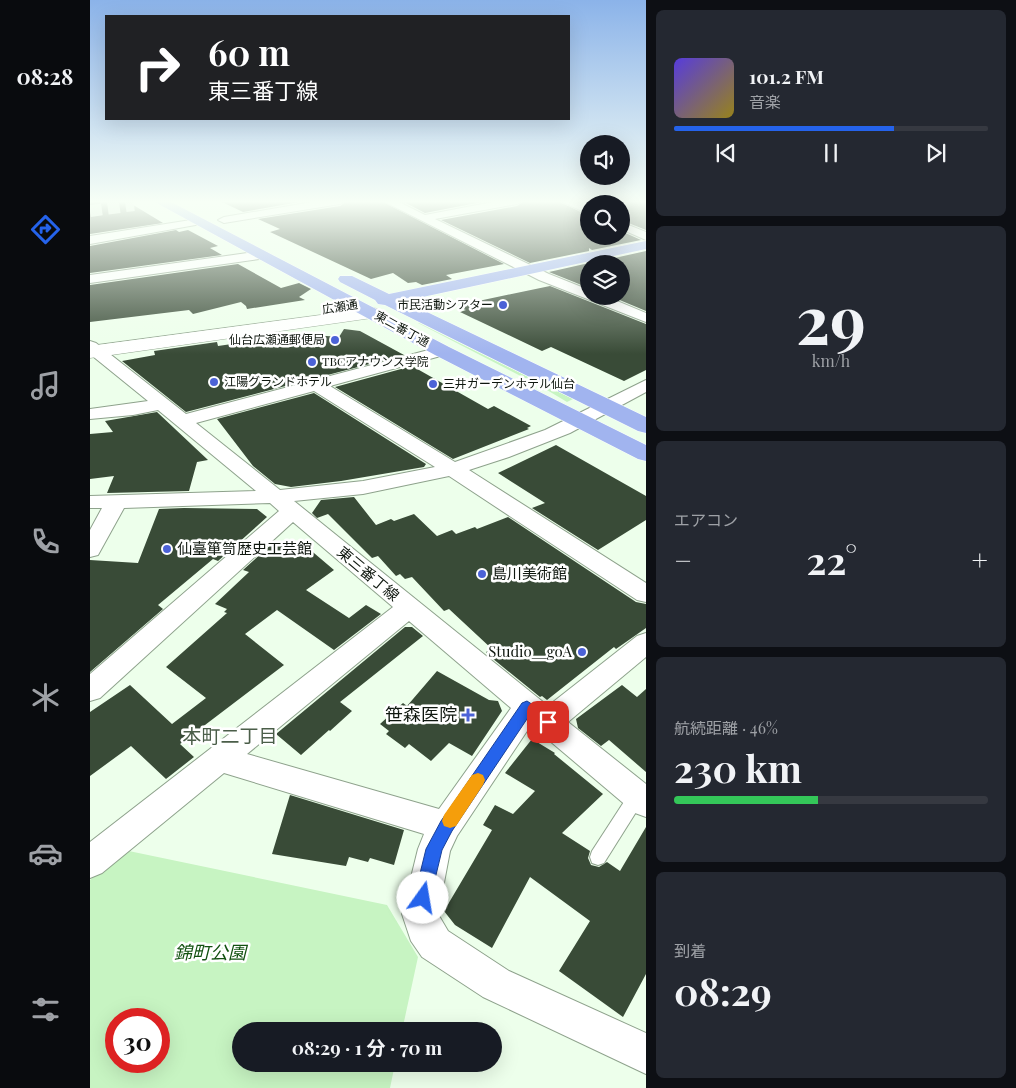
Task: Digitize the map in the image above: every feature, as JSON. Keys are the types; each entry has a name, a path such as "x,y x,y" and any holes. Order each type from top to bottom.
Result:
{"highway":[{"name":"東二番丁通","path":"256,252 442,351 646,454"},
{"path":"365,309 537,273 620,252"},
{"path":"630,259 646,255"},
{"path":"537,273 580,268"},
{"name":"東二番丁通","path":"329,270 646,426"}],"street":[{"path":"493,252 580,292"},
{"path":"90,279 262,255"},
{"path":"613,305 646,318"},
{"name":"広瀬通","path":"92,347 365,309"},
{"name":"東三番丁線","path":"92,347 285,504 408,608 642,800"},
{"path":"182,422 442,351"},
{"path":"90,502 201,501 285,504 452,469 555,433 646,385"},
{"path":"318,386 452,469 646,594"},
{"path":"90,414 133,410 160,404"},
{"path":"90,550 117,501"},
{"path":"90,690 285,504"},
{"path":"90,862 408,608"},
{"path":"646,643 537,714 446,826 434,849 420,914 424,928 435,944 496,984 646,1054"},
{"path":"220,760 446,826"}],"lane":[{"path":"598,857 642,800"}],"green space":[{"path":"418,323 573,399 567,402 542,387"},
{"name":"錦町公園","path":"124,850 387,905 418,957 404,1022 232,1022 232,1072 393,1072 390,1088 90,1088 90,880"}],"building":[{"path":"90,252 216,252 222,255 90,273"},
{"path":"312,252 480,252 504,264 446,275 452,279 422,285 416,282 408,283 393,273 371,279"},
{"path":"507,252 585,252 530,263"},
{"path":"643,252 646,252 646,311 630,304 630,255 628,255"},
{"path":"238,264 281,288 299,283 311,289 299,297 305,300 247,309 241,302 193,314 189,310 90,322 90,285"},
{"path":"580,265 580,284 549,272"},
{"path":"550,286 580,298 580,305 598,305 646,324 646,370 624,381 551,347 542,351 460,312 466,310 458,307"},
{"name":"江陽グランドホテル","path":"344,329 360,331 404,355 186,412 122,361 155,355 154,351 217,342 218,346 302,334 339,337"},
{"path":"412,366 488,409 494,406 531,426 527,428 529,429 453,459 335,387"},
{"path":"314,393 426,464 424,467 341,481 291,487 275,484 253,466 217,419"},
{"path":"157,412 208,460 197,462 189,491 107,493 114,476 90,479 90,434 113,432 105,421"},
{"path":"556,445 646,496 646,520 598,550 532,508 545,503 498,473"},
{"path":"354,497 376,525 391,519 394,521 414,514 437,536 452,530 456,534 475,527 477,529 508,517 636,602 646,604 646,628 616,649 614,647 547,700 542,696 540,697 492,658 486,652 492,649 449,609 444,611 412,577 405,579 400,574 396,576 378,556 372,558 328,514 317,518 312,513 321,500"},
{"path":"159,509 257,509 267,517 218,561 213,559 158,605 163,609 90,672 90,560 138,563"},
{"path":"274,542 301,542 334,570 306,590 349,618 366,605 381,614 334,650 277,610 245,634 284,665 180,744 194,757 166,779 131,746 90,776 90,712 130,685 172,724 206,698 166,667 227,613 224,612 227,609 215,604 249,572 243,570"},
{"path":"405,627 412,627 423,636 340,702 352,711 330,731 301,755 276,734"},
{"path":"437,671 489,700 498,701 502,711 472,756 449,743 431,761 409,744 405,748 386,734 389,731 380,724 403,703 407,706"},
{"path":"622,685 637,697 646,689 646,772 609,740 601,746 578,728 576,719"},
{"path":"532,739 555,753 603,794 562,833 590,851 588,858 591,865 599,867 607,862 620,871 646,827 646,974 623,1017 559,971 590,921 530,877 492,948 455,925 444,911 492,830 483,825 495,805 513,814 535,791 505,773"},
{"path":"290,795 404,830 394,865 370,858 368,862 349,857 346,866 272,854"}],"slow traffic":[{"path":"450,821 478,780"}],"place":[{"name":"市民活動シアター","path":"503,305"},
{"name":"仙台広瀬通郵便局","path":"335,340"},
{"name":"TBCアナウンス学院","path":"312,362"},
{"name":"江陽グランドホテル","path":"214,382"},
{"name":"三井ガーデンホテル仙台","path":"433,384"},
{"name":"仙臺箪笥歴史工芸館","path":"167,549"},
{"name":"島川美術館","path":"482,574"},
{"name":"Studio＿goA","path":"582,652"},
{"name":"笹森医院","path":"468,715"}],"district":[{"name":"本町二丁目","path":"230,736"}],"route":[{"path":"423,898 434,849 446,826 527,707 548,722"}]}
